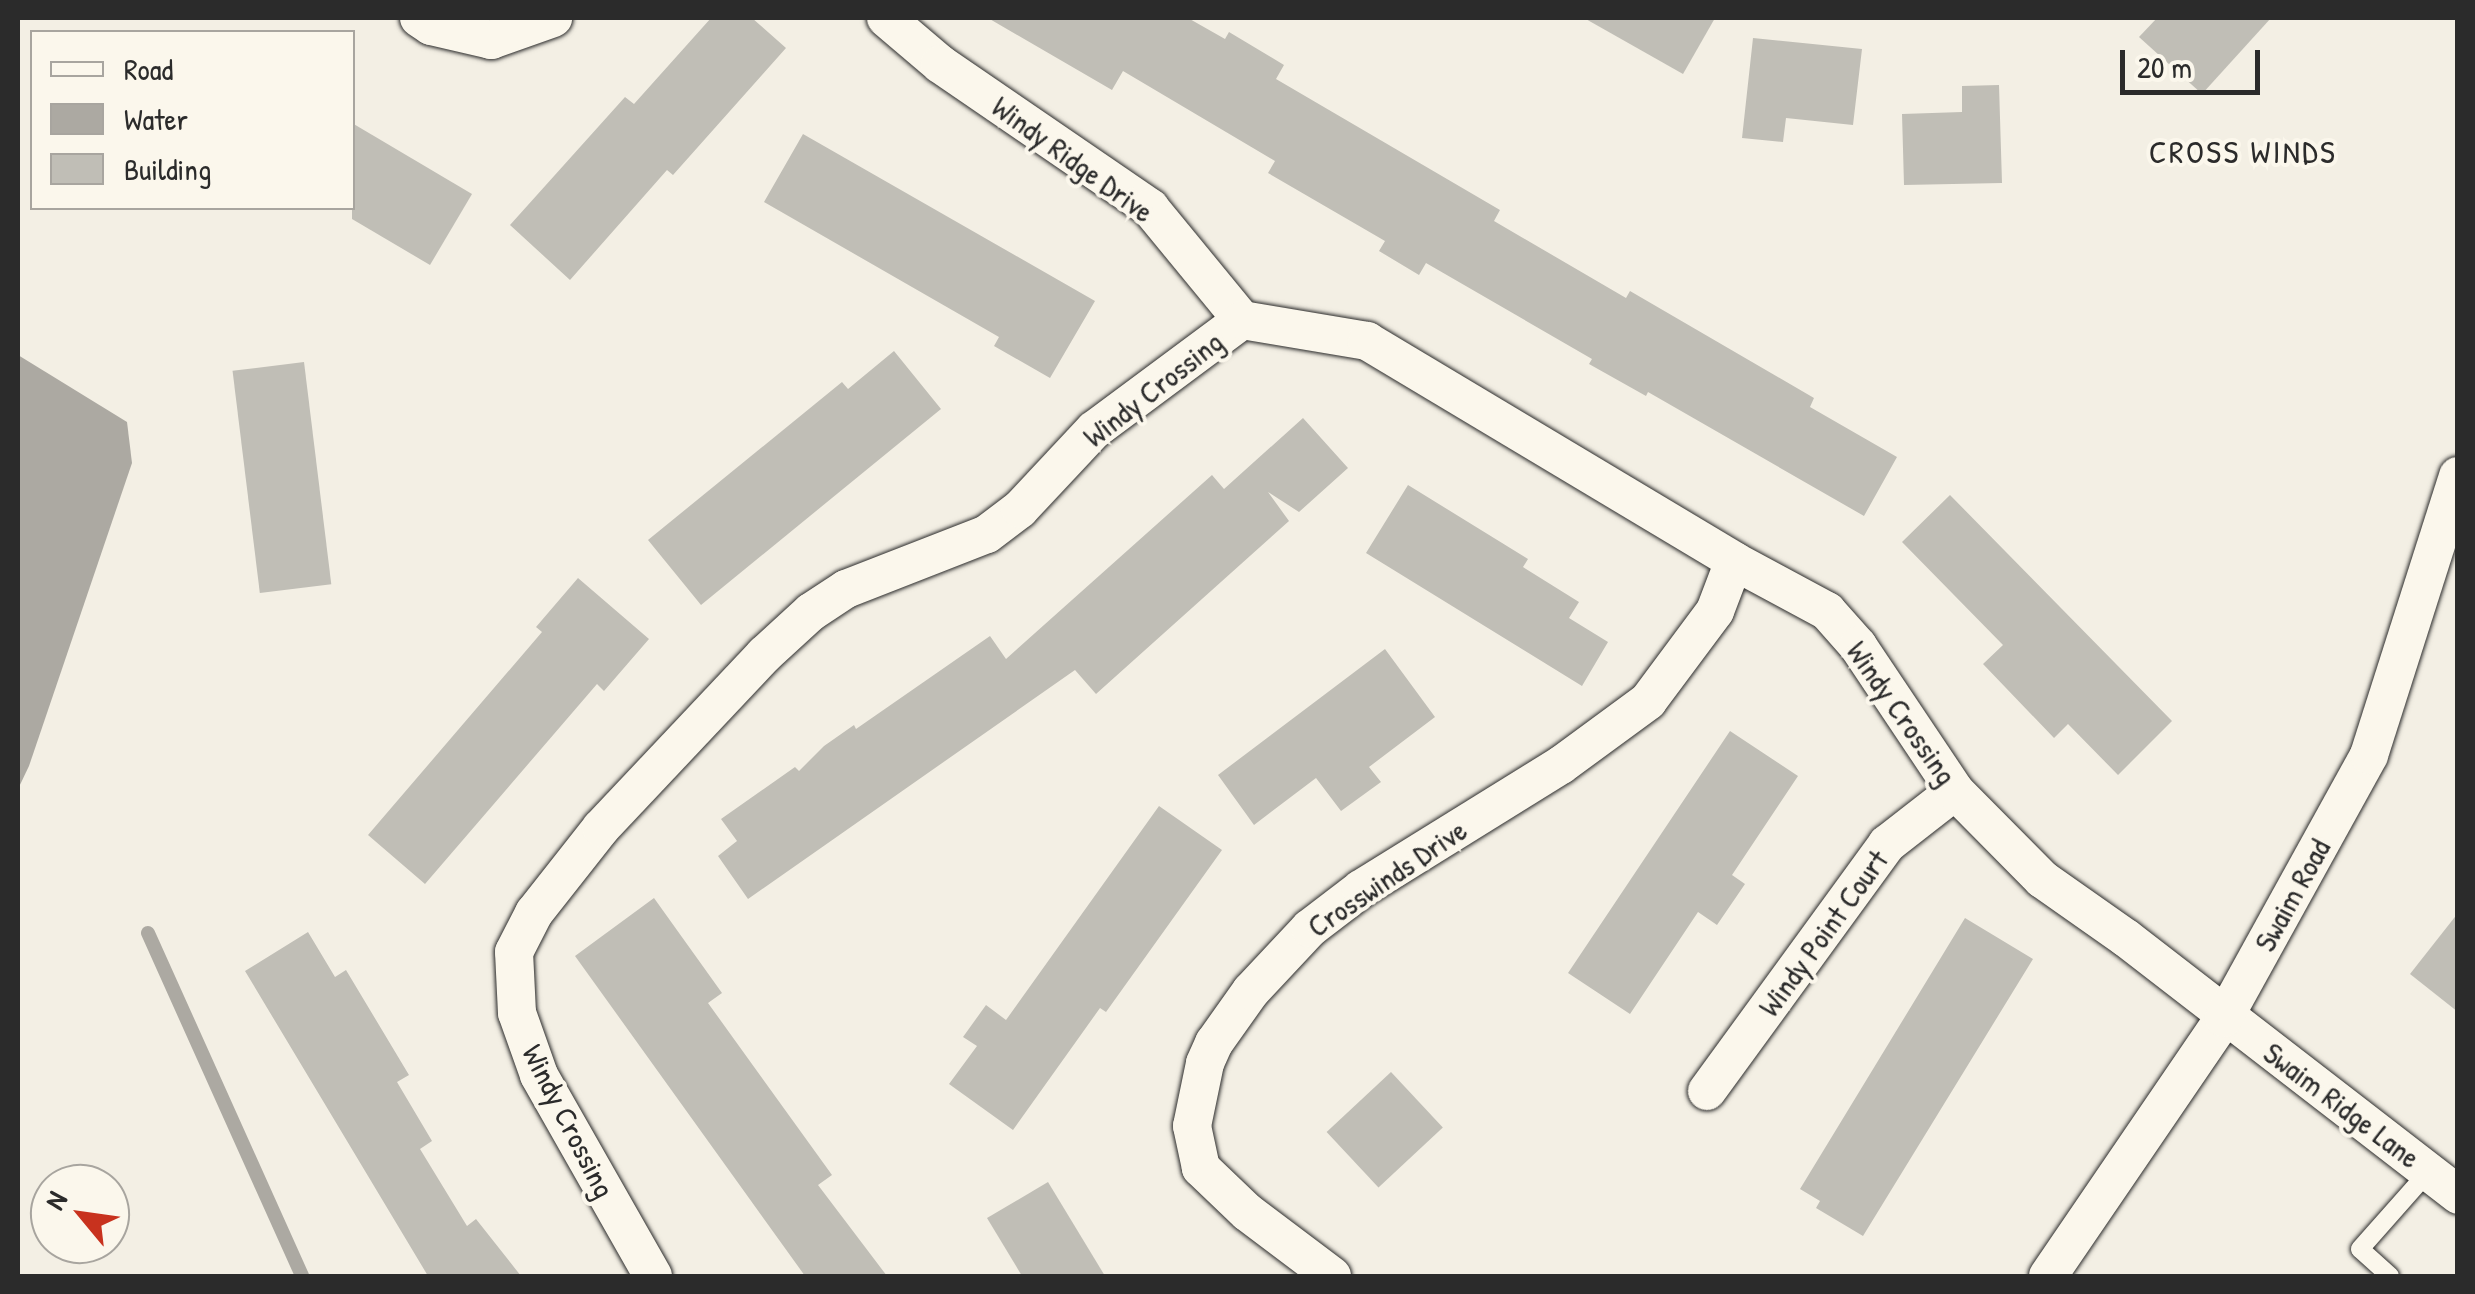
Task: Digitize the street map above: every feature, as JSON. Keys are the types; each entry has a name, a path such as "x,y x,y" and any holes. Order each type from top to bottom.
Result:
{"street":[{"path":"418,18 431,26 491,40 553,18"},
{"name":"Windy Ridge Drive","path":"886,18 940,64 1150,208 1242,320"},
{"name":"Windy Crossing","path":"653,1276 539,1075 517,1012 514,952 534,913 601,828 764,655 811,612 846,589 987,534 1020,510 1094,430 1242,320 1367,340 1734,561 1826,610 1858,646 1955,791 2042,879 2126,938 2224,1018"},
{"name":"Swaim Road","path":"2048,1276 2224,1018 2369,755 2458,476"},
{"name":"Crosswinds Drive","path":"1332,1276 1288,1264 1201,1168 1192,1126 1205,1063 1214,1043 1252,991 1310,928 1361,890 1561,764 1648,701 1715,611 1734,561"},
{"name":"Windy Point Court","path":"1708,1091 1887,844 1955,791"},
{"name":"Swaim Ridge Lane","path":"2224,1018 2430,1170 2458,1196"}],"lane":[{"path":"2390,1276 2365,1258 2360,1249 2430,1170"}],"water":[{"path":"18,355 127,422 132,463 18,789"}],"building":[{"path":"711,18 752,18 786,48 673,175 667,170 570,280 510,225 625,97 634,104"},
{"path":"988,18 1188,18 1225,39 1229,32 1284,65 1276,79 1500,210 1494,221 1626,298 1630,291 1814,398 1810,407 1897,457 1864,516 1648,392 1646,396 1589,364 1592,359 1426,263 1419,275 1379,251 1385,241 1268,173 1275,161 1123,71 1112,90"},
{"path":"1584,18 1715,18 1683,74"},
{"path":"2157,18 2271,18 2202,94 2139,37"},
{"path":"1753,38 1862,49 1853,125 1786,118 1783,142 1742,138"},
{"path":"1999,85 2002,183 1904,185 1902,114 1962,112 1962,86"},
{"path":"355,125 472,194 430,265 352,219"},
{"path":"803,134 1095,301 1050,378 994,346 999,337 764,202"},
{"path":"894,351 941,409 701,605 648,540 842,382 848,389"},
{"path":"304,362 331,584 260,593 233,371"},
{"path":"1303,418 1348,468 1299,512 1268,492 1289,521 1096,694 1075,670 748,899 718,856 737,841 721,819 795,767 799,771 824,746 854,725 856,729 990,636 1006,659 1212,475 1224,489"},
{"path":"1408,485 1528,559 1523,567 1579,602 1569,618 1608,642 1582,686 1366,553"},
{"path":"1950,495 2172,721 2118,775 2068,724 2054,738 1983,664 2003,645 1902,542"},
{"path":"578,578 649,639 604,691 597,684 425,884 368,835 542,632 536,627"},
{"path":"1385,649 1435,717 1369,767 1381,782 1341,811 1316,778 1254,825 1218,775"},
{"path":"1730,731 1798,776 1732,875 1745,884 1717,925 1698,912 1630,1014 1568,973"},
{"path":"1159,806 1222,850 1106,1012 1100,1008 1013,1130 949,1084 977,1046 963,1037 986,1005 1006,1020"},
{"path":"654,898 722,993 708,1003 832,1175 818,1185 887,1276 805,1276 575,956"},
{"path":"2458,913 2458,1012 2410,974"},
{"path":"1965,918 2033,959 1863,1236 1816,1208 1820,1201 1800,1189"},
{"path":"308,932 335,977 346,970 409,1075 397,1082 432,1141 420,1149 467,1226 476,1219 521,1276 428,1276 245,971"},
{"path":"1391,1072 1443,1128 1378,1188 1327,1132"},
{"path":"1048,1182 1105,1276 1022,1276 987,1218"}],"waterway":[{"path":"148,933 302,1276"}],"district":[{"name":"CROSS WINDS","path":"2243,152"}]}
